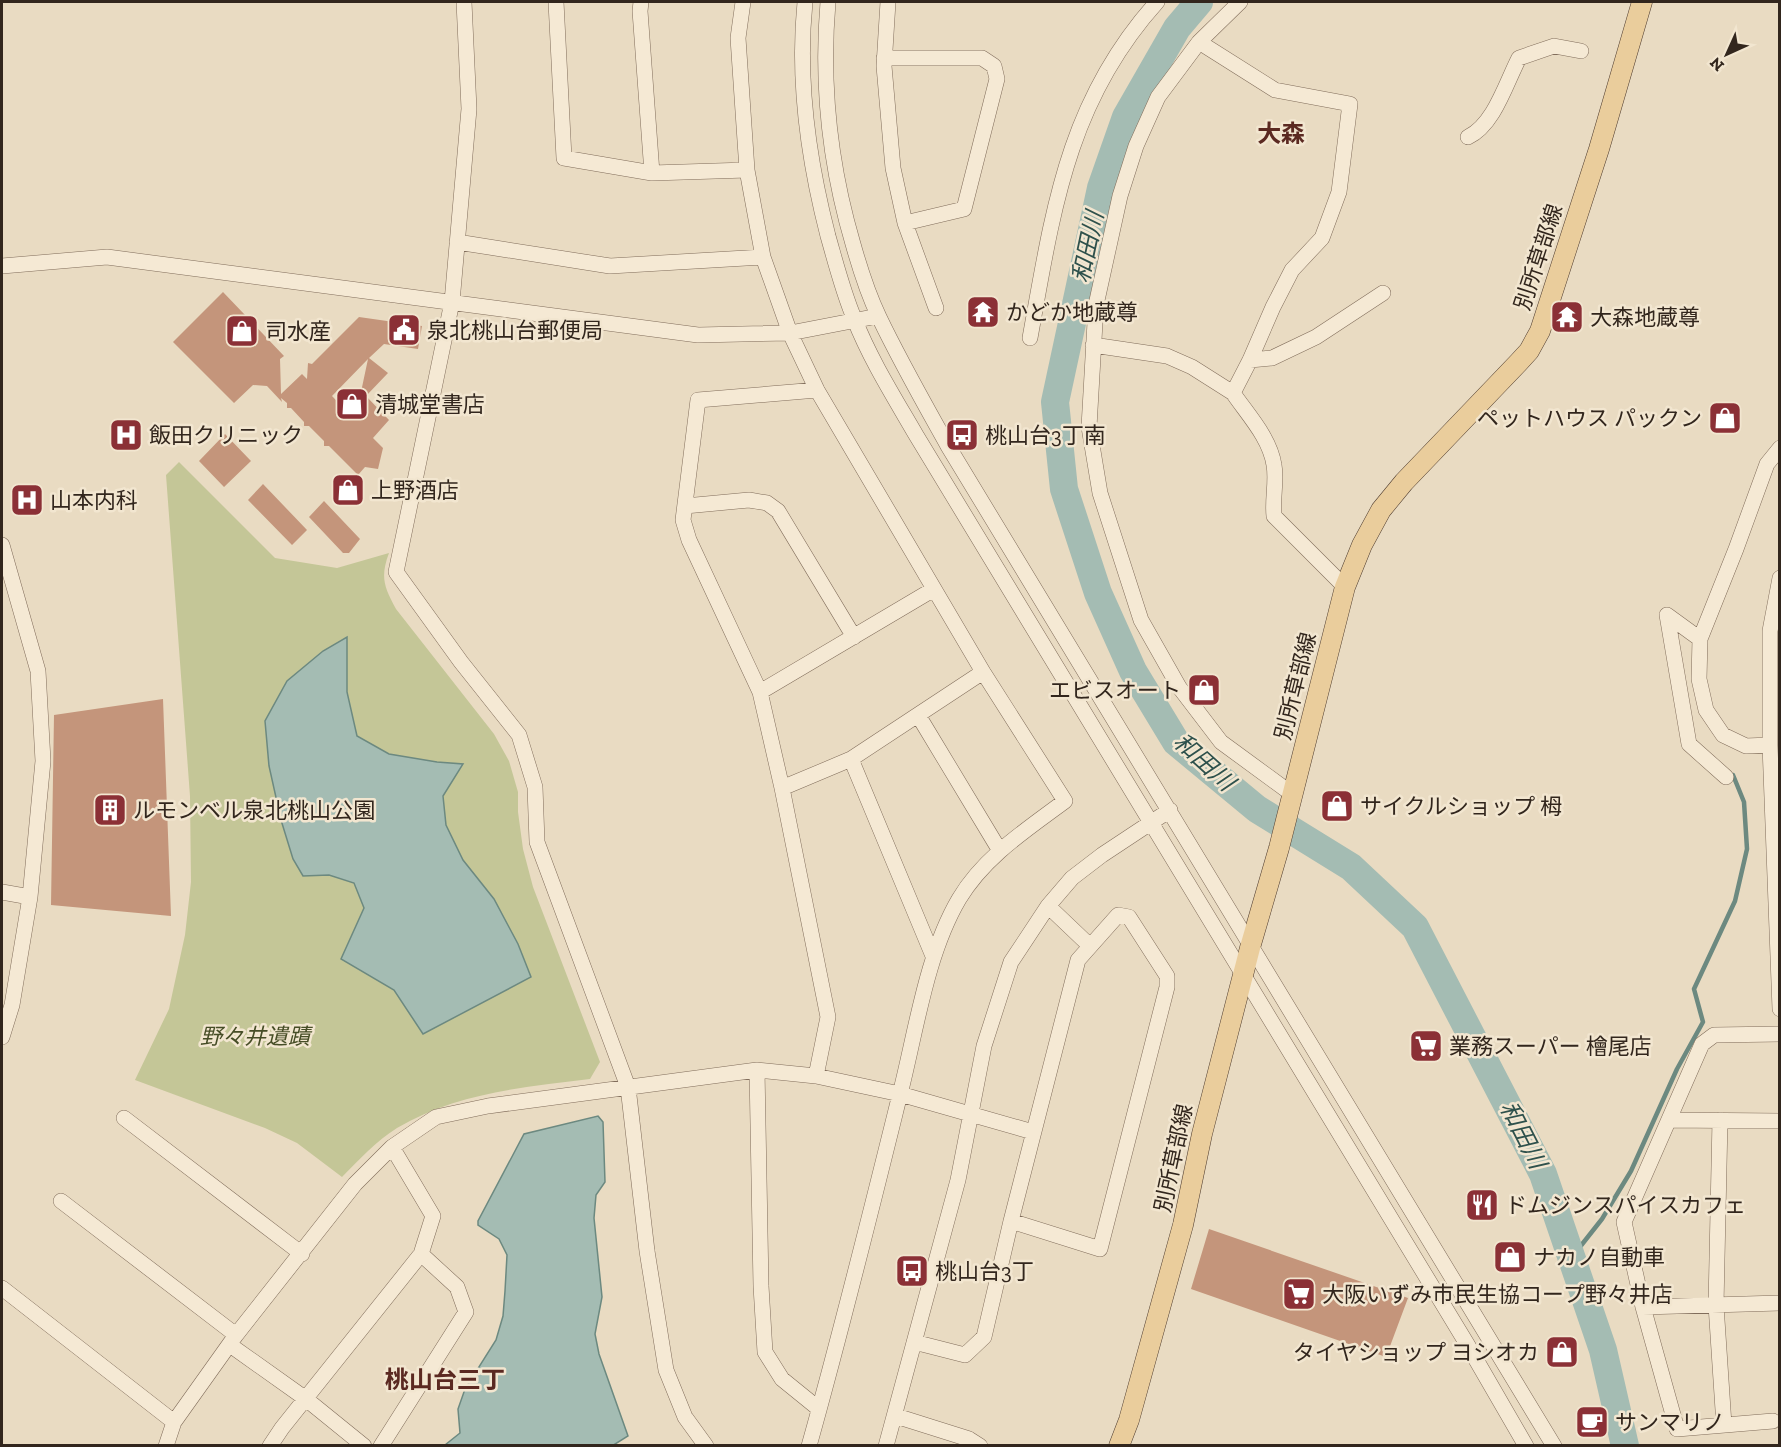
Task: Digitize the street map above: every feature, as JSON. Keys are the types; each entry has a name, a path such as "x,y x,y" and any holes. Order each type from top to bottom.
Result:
{"main road":[{"name":"別所草部線","path":"1119,1446 1129,1420 1183,1225 1202,1134 1251,944 1279,848 1345,587 1362,544 1381,510 1404,482 1529,351 1540,331 1599,149 1642,2"}],"street":[{"path":"464,2 469,109 452,302 396,572 461,662 519,735 535,787 537,842 628,1087 647,1251 666,1370 685,1417 706,1446"},
{"path":"556,2 564,158 652,173 747,170"},
{"path":"642,2 640,11 652,173"},
{"path":"743,2 738,38 747,170 763,257 790,333 817,390 983,672 1065,801 1000,850 979,872 958,900 933,956 900,1094 809,1446"},
{"path":"805,2 803,103 815,184 840,282 854,320 916,435 1274,1024 1526,1446"},
{"path":"828,2 825,36 830,142 840,201 878,316 948,446 1554,1446"},
{"path":"888,2 884,58 893,168 906,223 936,308"},
{"path":"1030,338 1053,215 1071,147 1092,94 1113,58 1135,26 1157,2"},
{"path":"1240,2 1199,42 1158,97 1136,146 1120,196 1096,305 1089,427 1100,493 1141,620 1179,687 1221,742 1291,798"},
{"path":"1199,42 1275,90 1350,104 1339,192 1322,238 1292,270 1233,393"},
{"path":"1468,137 1479,132 1489,118 1519,58 1554,46 1581,51"},
{"path":"884,58 982,58 994,66 998,79 964,209 906,223"},
{"path":"457,242 610,266 763,257"},
{"path":"2,266 107,257 698,335 790,333 878,316"},
{"path":"1250,360 1272,358 1316,337 1383,293"},
{"path":"1093,345 1167,356 1192,367 1233,393 1268,443 1275,466 1272,502 1274,516 1345,587"},
{"path":"816,1076 828,1017 782,788 760,693 689,540 683,520 698,399 817,390"},
{"path":"1770,745 1746,746 1723,735 1706,710 1699,679 1700,639 1767,464 1779,448"},
{"path":"685,506 749,500 767,503 778,511 854,637"},
{"path":"2,545 38,671 43,761 30,897 12,1005 2,1037"},
{"path":"1779,578 1770,631 1770,745 1779,1009"},
{"path":"760,693 934,589"},
{"path":"1700,639 1667,615 1689,744 1726,777"},
{"path":"782,788 850,759 983,672"},
{"path":"918,715 1000,850"},
{"path":"850,759 933,956"},
{"path":"886,1446 896,1416 958,1180 984,1046 1011,962 1047,906 1072,878 1170,810"},
{"path":"2,892 30,897"},
{"path":"1047,906 1089,945"},
{"path":"914,1342 965,1355 984,1337 1011,1221 1078,960 1118,915 1129,917 1167,976 1167,987 1100,1249 1011,1221"},
{"path":"1773,1421 1677,1429 1643,1307 1624,1222 1702,1044 1714,1035 1779,1034"},
{"path":"757,1070 761,1286 765,1352 782,1379 819,1409"},
{"path":"166,1446 174,1422 233,1340 355,1184 392,1147 436,1117 488,1106 757,1070 816,1076 900,1094 1034,1132"},
{"path":"123,1118 302,1254"},
{"path":"1669,1120 1779,1120"},
{"path":"1720,1120 1716,1305 1724,1425"},
{"path":"270,1446 421,1254 434,1216 392,1147"},
{"path":"61,1201 364,1446"},
{"path":"381,1446 466,1312 457,1287 421,1254"},
{"path":"2,1288 174,1422"},
{"path":"1643,1307 1779,1303"},
{"path":"896,1416 969,1439 980,1446"}],"green space":[{"name":"野々井遺蹟","path":"179,462 275,558 337,568 389,553 384,575 396,609 494,734 509,761 518,792 523,849 533,887 600,1062 590,1079 490,1093 419,1116 389,1133 342,1177 297,1143 265,1128 135,1080 169,1009 185,935 191,882 190,796 166,475"}],"shaded area":[{"path":"347,637 347,692 357,736 389,754 463,764 443,796 446,825 463,860 494,899 518,944 531,977 423,1034 394,990 341,959 364,908 354,883 329,875 303,876 293,859 281,820 269,766 265,721 287,681 323,651"},
{"path":"598,1116 603,1122 605,1182 596,1195 594,1218 602,1297 595,1334 599,1354 628,1436 612,1446 445,1445 460,1433 458,1409 465,1389 496,1340 503,1316 507,1255 499,1239 478,1225 478,1221 524,1134"}],"building":[{"path":"223,292 284,356 280,359 281,394 302,374 307,379 308,363 312,364 359,317 422,326 418,349 384,344 369,358 388,373 366,396 389,420 373,438 383,448 378,469 365,467 358,475 329,446 324,446 324,441 309,426 304,426 304,422 291,408 287,408 287,403 281,398 282,402 267,386 253,385 234,403 173,342","holes":["368,359 355,420 332,396"]},
{"path":"225,434 251,461 224,487 199,461"},
{"path":"263,484 307,530 292,545 248,500"},
{"path":"324,501 360,539 349,553 343,553 309,517"},
{"name":"ルモンベル泉北桃山公園","path":"163,699 171,916 51,905 54,715"},
{"name":"大阪いずみ市民生協コープ野々井店","path":"1209,1229 1408,1298 1386,1357 1191,1289"}],"waterway":[{"name":"和田川","path":"1199,2 1177,28 1126,117 1101,188 1055,402 1064,489 1098,593 1133,671 1176,742 1257,809 1351,867 1415,927 1543,1174 1603,1350 1625,1446"},
{"path":"1572,1257 1602,1219 1631,1171 1677,1069 1703,1022 1694,989 1735,901 1747,849 1744,802 1733,775"}],"place":[{"name":"かどか地蔵尊","path":"983,312"},
{"name":"大森地蔵尊","path":"1567,317"},
{"name":"泉北桃山台郵便局","path":"404,330"},
{"name":"司水産","path":"242,331"},
{"name":"清城堂書店","path":"352,404"},
{"name":"ペットハウス パックン","path":"1725,418"},
{"name":"飯田クリニック","path":"126,435"},
{"name":"桃山台3丁南","path":"962,435"},
{"name":"上野酒店","path":"348,490"},
{"name":"山本内科","path":"27,500"},
{"name":"エビスオート","path":"1204,690"},
{"name":"サイクルショップ 栂","path":"1337,806"},
{"name":"ルモンベル泉北桃山公園","path":"110,810"},
{"name":"業務スーパー 檜尾店","path":"1426,1046"},
{"name":"ドムジンスパイスカフェ","path":"1482,1205"},
{"name":"ナカノ自動車","path":"1510,1257"},
{"name":"桃山台3丁","path":"912,1271"},
{"name":"大阪いずみ市民生協コープ野々井店","path":"1299,1294"},
{"name":"タイヤショップ ヨシオカ","path":"1562,1352"},
{"name":"サンマリノ","path":"1592,1422"}],"district":[{"name":"大森","path":"1281,134"},
{"name":"桃山台三丁","path":"445,1380"}]}
